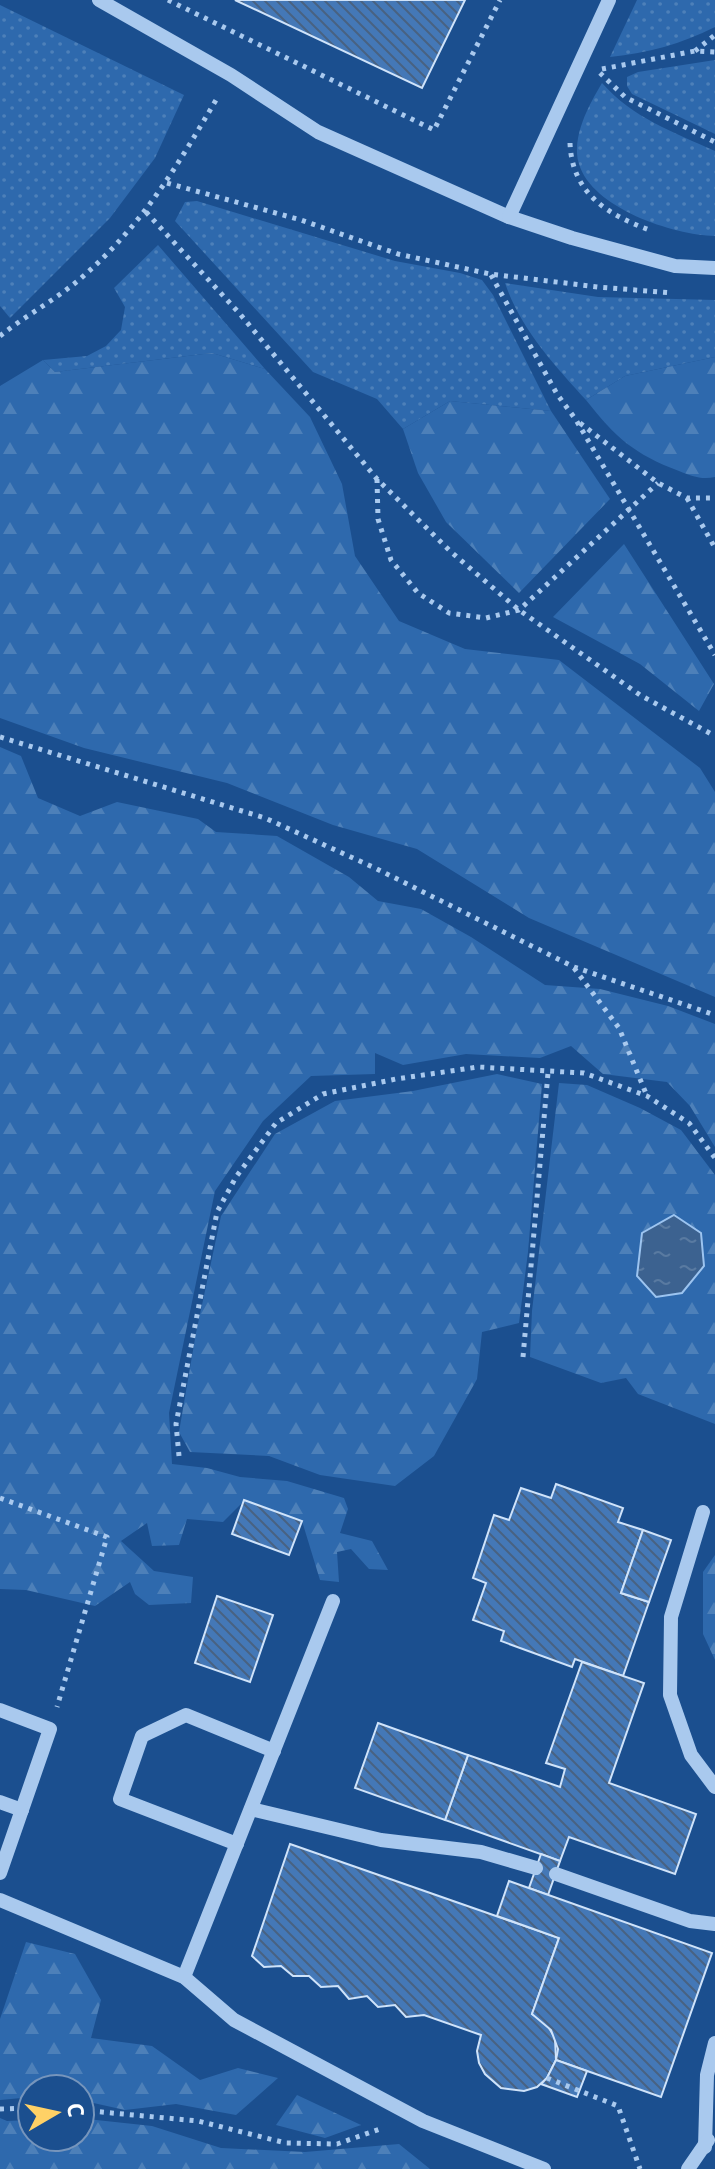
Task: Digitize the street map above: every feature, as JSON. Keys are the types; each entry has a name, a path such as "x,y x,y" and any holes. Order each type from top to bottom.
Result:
{"lane":[{"path":"99,0 231,75 318,132 509,217 675,266 715,268"},
{"path":"509,217 609,0"},
{"path":"703,1512 671,1617 670,1695 691,1755 715,1787"},
{"path":"184,1977 333,1601"},
{"path":"0,1710 50,1729 0,1873"},
{"path":"237,1844 120,1799 142,1736 186,1715 274,1751"},
{"path":"0,1802 22,1810"},
{"path":"251,1809 381,1840 481,1852 536,1868"},
{"path":"556,1874 690,1921 715,1924"},
{"path":"0,1900 184,1977 234,2020 410,2114 544,2169"},
{"path":"705,2147 707,2075 715,2043"},
{"path":"688,2169 715,2128"}],"path":[{"path":"168,0 434,130 500,0"},
{"path":"695,51 715,35"},
{"path":"0,336 77,281 146,212 167,183 231,75 244,37"},
{"path":"597,70 695,51 715,52"},
{"path":"591,82 603,56"},
{"path":"597,70 625,97 715,142"},
{"path":"570,140 571,164 581,185 597,202 626,222 661,235"},
{"path":"167,183 301,220 398,254 490,274 598,287 686,293"},
{"path":"146,212 240,314 377,479 450,551 519,610 640,695 715,736"},
{"path":"490,274 557,394 576,420 715,655"},
{"path":"576,420 658,483 687,498 715,498"},
{"path":"377,479 378,519 391,560 418,593 449,613 486,618 519,610 658,483"},
{"path":"687,498 715,548"},
{"path":"0,737 265,818 375,868 574,967 715,1015"},
{"path":"574,967 619,1028 647,1096"},
{"path":"179,1456 176,1424 217,1212 236,1177 276,1123 323,1094 478,1067 584,1073 647,1096 689,1123 715,1158"},
{"path":"523,1357 548,1073"},
{"path":"0,1498 107,1537 50,1729"},
{"path":"547,2078 618,2106 640,2169"},
{"path":"96,2111 198,2121 286,2143 337,2144 384,2127"}],"green space":[{"path":"637,0 715,0 715,27 664,47 610,57"},
{"path":"0,5 184,95 155,158 110,218 10,318 0,306"},
{"path":"715,60 715,134 632,94 627,86 627,77 638,72"},
{"path":"602,83 640,115 715,151 715,236 678,231 636,216 600,194 587,180 579,164 577,143 587,111"},
{"path":"197,201 395,261 482,280 493,295 551,411 450,401 403,429 377,399 313,372 175,221 185,202"},
{"path":"158,245 265,369 212,353 55,372 43,360 87,356 106,346 121,330 125,307 114,288"},
{"path":"505,283 598,297 715,300 715,357 625,376 586,400 529,331"},
{"path":"212,353 265,369 310,417 342,484 355,556 399,621 465,649 559,660 700,768 715,792 715,997 529,918 417,849 333,825 227,783 84,748 0,718 0,386 43,360 55,372"},
{"path":"715,357 715,477 701,478 688,474 638,451 617,435 586,400 625,376"},
{"path":"450,401 551,411 610,499 519,593 446,522 418,473 403,429"},
{"path":"624,544 714,684 699,711 640,664 553,617"},
{"path":"0,747 21,756 38,798 80,816 117,802 198,819 216,832 277,836 349,877 378,901 421,909 545,985 600,989 668,1006 715,1024 715,1147 690,1106 667,1082 603,1074 571,1046 540,1058 466,1054 403,1065 375,1053 375,1074 311,1076 263,1121 215,1191 169,1413 172,1464 207,1468 240,1477 287,1481 344,1498 348,1509 340,1533 372,1541 388,1570 369,1569 351,1549 337,1552 339,1582 320,1580 302,1521 245,1500 223,1522 187,1519 179,1545 152,1546 147,1523 121,1541 154,1571 193,1577 191,1603 149,1605 135,1594 130,1582 95,1606 26,1590 0,1589"},
{"path":"497,1074 542,1084 519,1323 482,1332 477,1379 434,1456 395,1486 320,1475 269,1456 190,1452 179,1432 221,1216 275,1134 335,1101 413,1091"},
{"path":"559,1083 587,1085 681,1130 715,1175 715,1424 638,1394 626,1378 601,1383 530,1357 532,1311"},
{"path":"715,1555 715,1660 703,1634 703,1572"},
{"path":"26,1942 75,1954 101,2000 91,2038 152,2046 200,2080 238,2068 278,2078 236,2115 176,2104 125,2110 96,2104 96,2073 16,2073 16,2098 0,2100 0,2019"},
{"path":"297,2095 361,2125 325,2138 276,2125"},
{"path":"0,2118 16,2121 16,2153 96,2153 96,2120 152,2126 221,2148 305,2152 399,2144 430,2169 0,2169"}],"water":[{"path":"674,1215 701,1233 704,1266 682,1293 656,1297 637,1276 642,1233"}],"building":[{"path":"235,0 465,0 422,88"},
{"path":"556,1484 623,1508 618,1522 643,1530 621,1593 649,1602 623,1676 575,1659 572,1667 501,1641 504,1631 473,1620 486,1583 473,1578 494,1515 509,1520 521,1488 551,1498"},
{"path":"244,1500 302,1521 289,1555 232,1534"},
{"path":"643,1530 671,1540 649,1602 621,1593"},
{"path":"217,1596 273,1615 250,1682 195,1663"},
{"path":"582,1662 644,1683 609,1783 696,1814 675,1874 569,1837 560,1861 445,1820 468,1755 560,1787 565,1769 546,1763"},
{"path":"378,1723 468,1755 445,1820 355,1788"},
{"path":"290,1844 559,1938 532,2014 546,2023 555,2038 556,2060 547,2078 537,2087 524,2091 501,2088 485,2074 479,2063 477,2051 481,2035 424,2015 406,2017 395,2005 378,2007 367,1996 349,1999 338,1986 321,1987 309,1976 293,1976 281,1966 264,1967 252,1956"},
{"path":"541,1854 560,1861 548,1895 529,1888"},
{"path":"509,1881 712,1953 661,2097 556,2060 558,2049 551,2030 532,2014 559,1938 497,1916"},
{"path":"556,2060 587,2071 577,2097 541,2084"}]}
